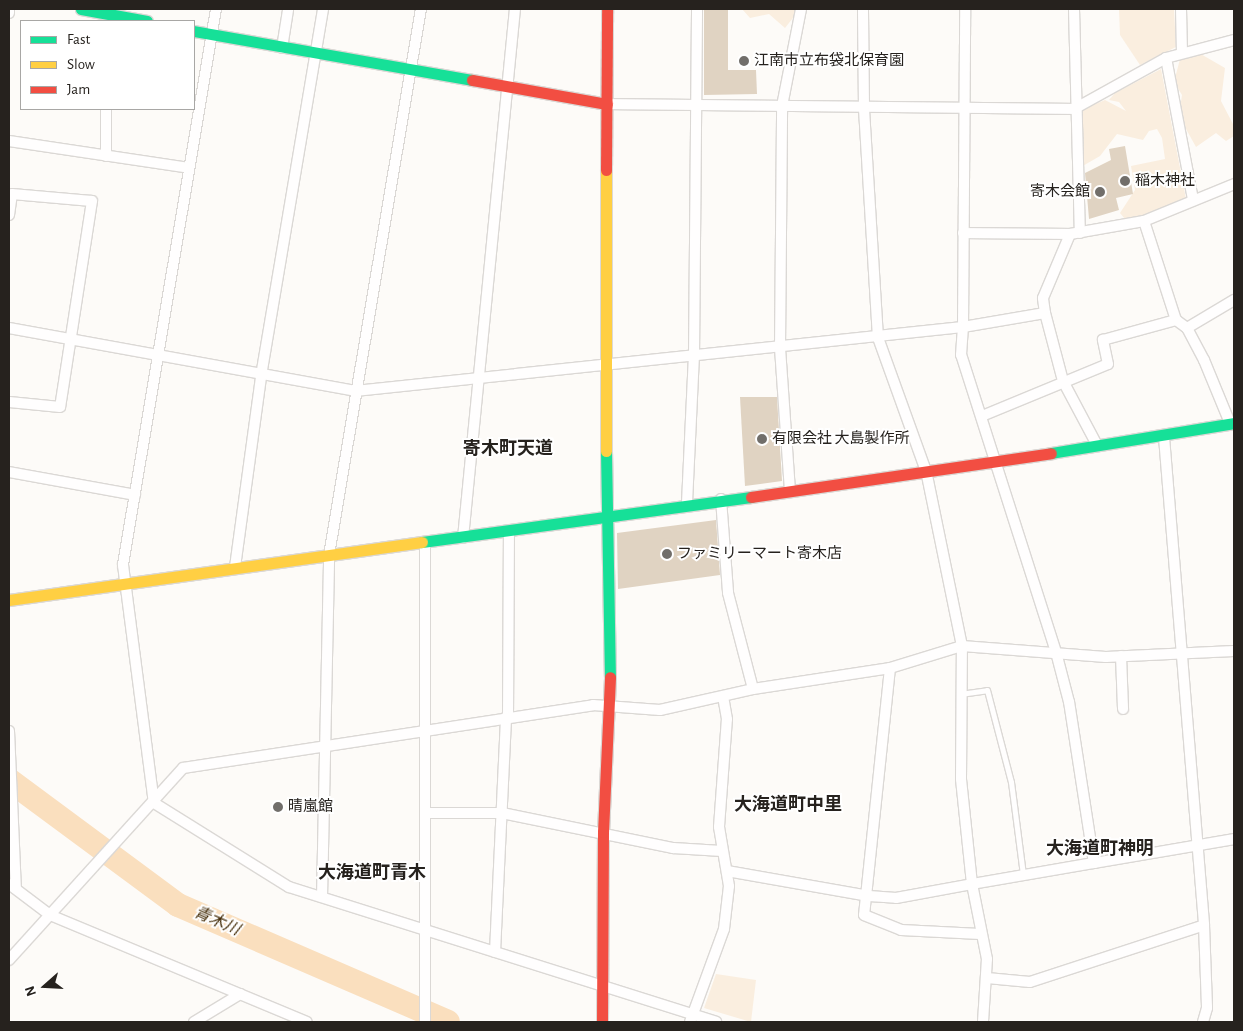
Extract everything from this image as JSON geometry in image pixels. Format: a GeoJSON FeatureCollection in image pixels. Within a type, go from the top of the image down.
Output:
{"type":"FeatureCollection","features":[{"type":"Feature","properties":{"kind":"street"},"geometry":{"type":"LineString","coordinates":[[9,13],[10,9]]}},
{"type":"Feature","properties":{"kind":"street"},"geometry":{"type":"LineString","coordinates":[[81,9],[141,20]]}},
{"type":"Feature","properties":{"kind":"street"},"geometry":{"type":"LineString","coordinates":[[216,9],[210,34],[123,565],[154,802],[288,888],[425,928],[495,952],[603,983],[691,1018],[716,1022]]}},
{"type":"Feature","properties":{"kind":"street"},"geometry":{"type":"LineString","coordinates":[[282,48],[288,9]]}},
{"type":"Feature","properties":{"kind":"street"},"geometry":{"type":"LineString","coordinates":[[235,567],[261,376],[323,9]]}},
{"type":"Feature","properties":{"kind":"street"},"geometry":{"type":"LineString","coordinates":[[322,897],[328,743],[329,555],[421,9]]}},
{"type":"Feature","properties":{"kind":"street"},"geometry":{"type":"LineString","coordinates":[[464,538],[515,9]]}},
{"type":"Feature","properties":{"kind":"street"},"geometry":{"type":"LineString","coordinates":[[602,1022],[603,832],[610,703],[604,365],[607,9]]}},
{"type":"Feature","properties":{"kind":"street"},"geometry":{"type":"LineString","coordinates":[[687,503],[694,357],[697,9]]}},
{"type":"Feature","properties":{"kind":"street"},"geometry":{"type":"LineString","coordinates":[[790,491],[780,348],[782,106],[801,9]]}},
{"type":"Feature","properties":{"kind":"street"},"geometry":{"type":"LineString","coordinates":[[863,9],[864,107],[878,338],[926,471],[962,646],[960,694],[961,779],[972,884],[987,978],[983,1022]]}},
{"type":"Feature","properties":{"kind":"street"},"geometry":{"type":"LineString","coordinates":[[965,9],[963,327],[961,354],[999,462],[1056,652],[1069,702],[1094,864]]}},
{"type":"Feature","properties":{"kind":"street"},"geometry":{"type":"LineString","coordinates":[[1074,9],[1075,234],[1043,298],[1045,313],[1063,381],[1098,446]]}},
{"type":"Feature","properties":{"kind":"street"},"geometry":{"type":"LineString","coordinates":[[1181,9],[1182,52]]}},
{"type":"Feature","properties":{"kind":"street"},"geometry":{"type":"LineString","coordinates":[[195,31],[508,89],[607,104],[965,109],[1074,109],[1166,58],[1182,52],[1234,40]]}},
{"type":"Feature","properties":{"kind":"street"},"geometry":{"type":"LineString","coordinates":[[1166,58],[1193,200]]}},
{"type":"Feature","properties":{"kind":"street"},"geometry":{"type":"LineString","coordinates":[[106,110],[106,156]]}},
{"type":"Feature","properties":{"kind":"street"},"geometry":{"type":"LineString","coordinates":[[9,141],[189,168]]}},
{"type":"Feature","properties":{"kind":"street"},"geometry":{"type":"LineString","coordinates":[[963,233],[1075,234],[1144,221],[1234,184]]}},
{"type":"Feature","properties":{"kind":"street"},"geometry":{"type":"LineString","coordinates":[[9,215],[12,194],[92,201],[69,339],[60,407],[9,402]]}},
{"type":"Feature","properties":{"kind":"street"},"geometry":{"type":"LineString","coordinates":[[9,600],[235,567],[425,544],[607,518],[687,503],[790,491],[999,462],[1164,437],[1232,423],[1187,328],[1176,320],[1144,221]]}},
{"type":"Feature","properties":{"kind":"street"},"geometry":{"type":"LineString","coordinates":[[1187,328],[1234,300]]}},
{"type":"Feature","properties":{"kind":"street"},"geometry":{"type":"LineString","coordinates":[[9,328],[158,354],[261,376],[356,391],[878,338],[963,327],[1045,313]]}},
{"type":"Feature","properties":{"kind":"street"},"geometry":{"type":"LineString","coordinates":[[982,416],[1108,364],[1103,340],[1176,320]]}},
{"type":"Feature","properties":{"kind":"street"},"geometry":{"type":"LineString","coordinates":[[1164,437],[1204,924],[1207,1008],[1203,1022]]}},
{"type":"Feature","properties":{"kind":"street"},"geometry":{"type":"LineString","coordinates":[[9,472],[135,495]]}},
{"type":"Feature","properties":{"kind":"street"},"geometry":{"type":"LineString","coordinates":[[721,500],[728,593],[753,689]]}},
{"type":"Feature","properties":{"kind":"street"},"geometry":{"type":"LineString","coordinates":[[495,952],[507,717],[509,532]]}},
{"type":"Feature","properties":{"kind":"street"},"geometry":{"type":"LineString","coordinates":[[425,544],[426,1022]]}},
{"type":"Feature","properties":{"kind":"street"},"geometry":{"type":"LineString","coordinates":[[9,960],[183,768],[426,728],[610,703],[660,710],[753,689],[890,668],[962,646],[1121,656],[1181,655],[1234,651]]}},
{"type":"Feature","properties":{"kind":"street"},"geometry":{"type":"LineString","coordinates":[[1121,656],[1123,709]]}},
{"type":"Feature","properties":{"kind":"street"},"geometry":{"type":"LineString","coordinates":[[890,668],[870,896],[864,915],[869,920],[901,930],[980,934]]}},
{"type":"Feature","properties":{"kind":"street"},"geometry":{"type":"LineString","coordinates":[[691,1018],[724,929],[727,871],[719,827],[728,719],[724,696]]}},
{"type":"Feature","properties":{"kind":"street"},"geometry":{"type":"LineString","coordinates":[[9,731],[12,886],[50,914],[307,1022]]}},
{"type":"Feature","properties":{"kind":"street"},"geometry":{"type":"LineString","coordinates":[[427,813],[502,813],[603,832],[673,848],[722,851]]}},
{"type":"Feature","properties":{"kind":"street"},"geometry":{"type":"LineString","coordinates":[[727,871],[870,896],[896,898],[1234,839]]}},
{"type":"Feature","properties":{"kind":"street"},"geometry":{"type":"LineString","coordinates":[[987,978],[1030,982],[1204,924]]}},
{"type":"Feature","properties":{"kind":"street"},"geometry":{"type":"LineString","coordinates":[[194,1022],[240,994]]}},
{"type":"Feature","properties":{"kind":"lane"},"geometry":{"type":"LineString","coordinates":[[960,694],[987,690],[1011,782],[1023,875]]}},
{"type":"Feature","properties":{"kind":"shaded area"},"geometry":{"type":"Polygon","coordinates":[[[742,9],[800,9],[785,28],[769,14],[750,18],[742,9]]]}},
{"type":"Feature","properties":{"kind":"shaded area"},"geometry":{"type":"Polygon","coordinates":[[[1119,9],[1174,9],[1176,47],[1140,65],[1120,35],[1119,9]]]}},
{"type":"Feature","properties":{"kind":"shaded area"},"geometry":{"type":"Polygon","coordinates":[[[1199,53],[1225,68],[1221,101],[1234,126],[1234,136],[1226,141],[1216,133],[1196,147],[1186,129],[1177,128],[1182,95],[1174,82],[1180,59],[1199,53]]]}},
{"type":"Feature","properties":{"kind":"shaded area"},"geometry":{"type":"Polygon","coordinates":[[[1161,69],[1186,199],[1140,219],[1125,219],[1120,213],[1135,190],[1131,166],[1165,159],[1162,138],[1157,129],[1149,131],[1143,140],[1117,134],[1100,156],[1081,167],[1076,112],[1105,100],[1126,111],[1119,102],[1109,100],[1115,93],[1161,69]]]}},
{"type":"Feature","properties":{"kind":"shaded area"},"geometry":{"type":"Polygon","coordinates":[[[716,974],[756,980],[751,1022],[704,1008],[716,974]]]}},
{"type":"Feature","properties":{"kind":"building"},"geometry":{"type":"Polygon","coordinates":[[[704,10],[728,10],[728,70],[756,70],[757,94],[704,95],[704,10]]]}},
{"type":"Feature","properties":{"kind":"building"},"geometry":{"type":"Polygon","coordinates":[[[1125,146],[1133,194],[1116,198],[1119,210],[1089,219],[1085,173],[1111,160],[1109,149],[1125,146]]]}},
{"type":"Feature","properties":{"kind":"building","name":"有限会社 大島製作所"},"geometry":{"type":"Polygon","coordinates":[[[740,397],[777,397],[782,481],[745,486],[740,397]]]}},
{"type":"Feature","properties":{"kind":"building","name":"ファミリーマート寄木店"},"geometry":{"type":"Polygon","coordinates":[[[716,520],[720,575],[618,589],[617,533],[716,520]]]}},
{"type":"Feature","properties":{"kind":"waterway","name":"青木川"},"geometry":{"type":"LineString","coordinates":[[9,780],[178,905],[448,1022]]}},
{"type":"Feature","properties":{"kind":"traffic: fast"},"geometry":{"type":"LineString","coordinates":[[81,9],[142,20]]}},
{"type":"Feature","properties":{"kind":"traffic: fast"},"geometry":{"type":"LineString","coordinates":[[195,31],[472,80]]}},
{"type":"Feature","properties":{"kind":"traffic: fast"},"geometry":{"type":"LineString","coordinates":[[1051,453],[1234,423]]}},
{"type":"Feature","properties":{"kind":"traffic: fast"},"geometry":{"type":"LineString","coordinates":[[606,451],[610,677]]}},
{"type":"Feature","properties":{"kind":"traffic: fast"},"geometry":{"type":"LineString","coordinates":[[422,542],[751,497]]}},
{"type":"Feature","properties":{"kind":"traffic: slow"},"geometry":{"type":"LineString","coordinates":[[606,170],[606,451]]}},
{"type":"Feature","properties":{"kind":"traffic: slow"},"geometry":{"type":"LineString","coordinates":[[9,600],[422,542]]}},
{"type":"Feature","properties":{"kind":"traffic: jam"},"geometry":{"type":"LineString","coordinates":[[606,170],[607,9]]}},
{"type":"Feature","properties":{"kind":"traffic: jam"},"geometry":{"type":"LineString","coordinates":[[472,80],[607,104]]}},
{"type":"Feature","properties":{"kind":"traffic: jam"},"geometry":{"type":"LineString","coordinates":[[751,497],[1051,453]]}},
{"type":"Feature","properties":{"kind":"traffic: jam"},"geometry":{"type":"LineString","coordinates":[[602,1022],[603,832],[610,677]]}},
{"type":"Feature","properties":{"kind":"place","name":"江南市立布袋北保育園"},"geometry":{"type":"Point","coordinates":[744,61]}},
{"type":"Feature","properties":{"kind":"place","name":"稲木神社"},"geometry":{"type":"Point","coordinates":[1125,181]}},
{"type":"Feature","properties":{"kind":"place","name":"寄木会館"},"geometry":{"type":"Point","coordinates":[1100,192]}},
{"type":"Feature","properties":{"kind":"place","name":"有限会社 大島製作所"},"geometry":{"type":"Point","coordinates":[762,439]}},
{"type":"Feature","properties":{"kind":"place","name":"ファミリーマート寄木店"},"geometry":{"type":"Point","coordinates":[667,554]}},
{"type":"Feature","properties":{"kind":"place","name":"晴嵐館"},"geometry":{"type":"Point","coordinates":[278,807]}},
{"type":"Feature","properties":{"kind":"district","name":"寄木町天道"},"geometry":{"type":"Point","coordinates":[508,449]}},
{"type":"Feature","properties":{"kind":"district","name":"大海道町中里"},"geometry":{"type":"Point","coordinates":[788,805]}},
{"type":"Feature","properties":{"kind":"district","name":"大海道町神明"},"geometry":{"type":"Point","coordinates":[1100,849]}},
{"type":"Feature","properties":{"kind":"district","name":"大海道町青木"},"geometry":{"type":"Point","coordinates":[372,873]}}]}
